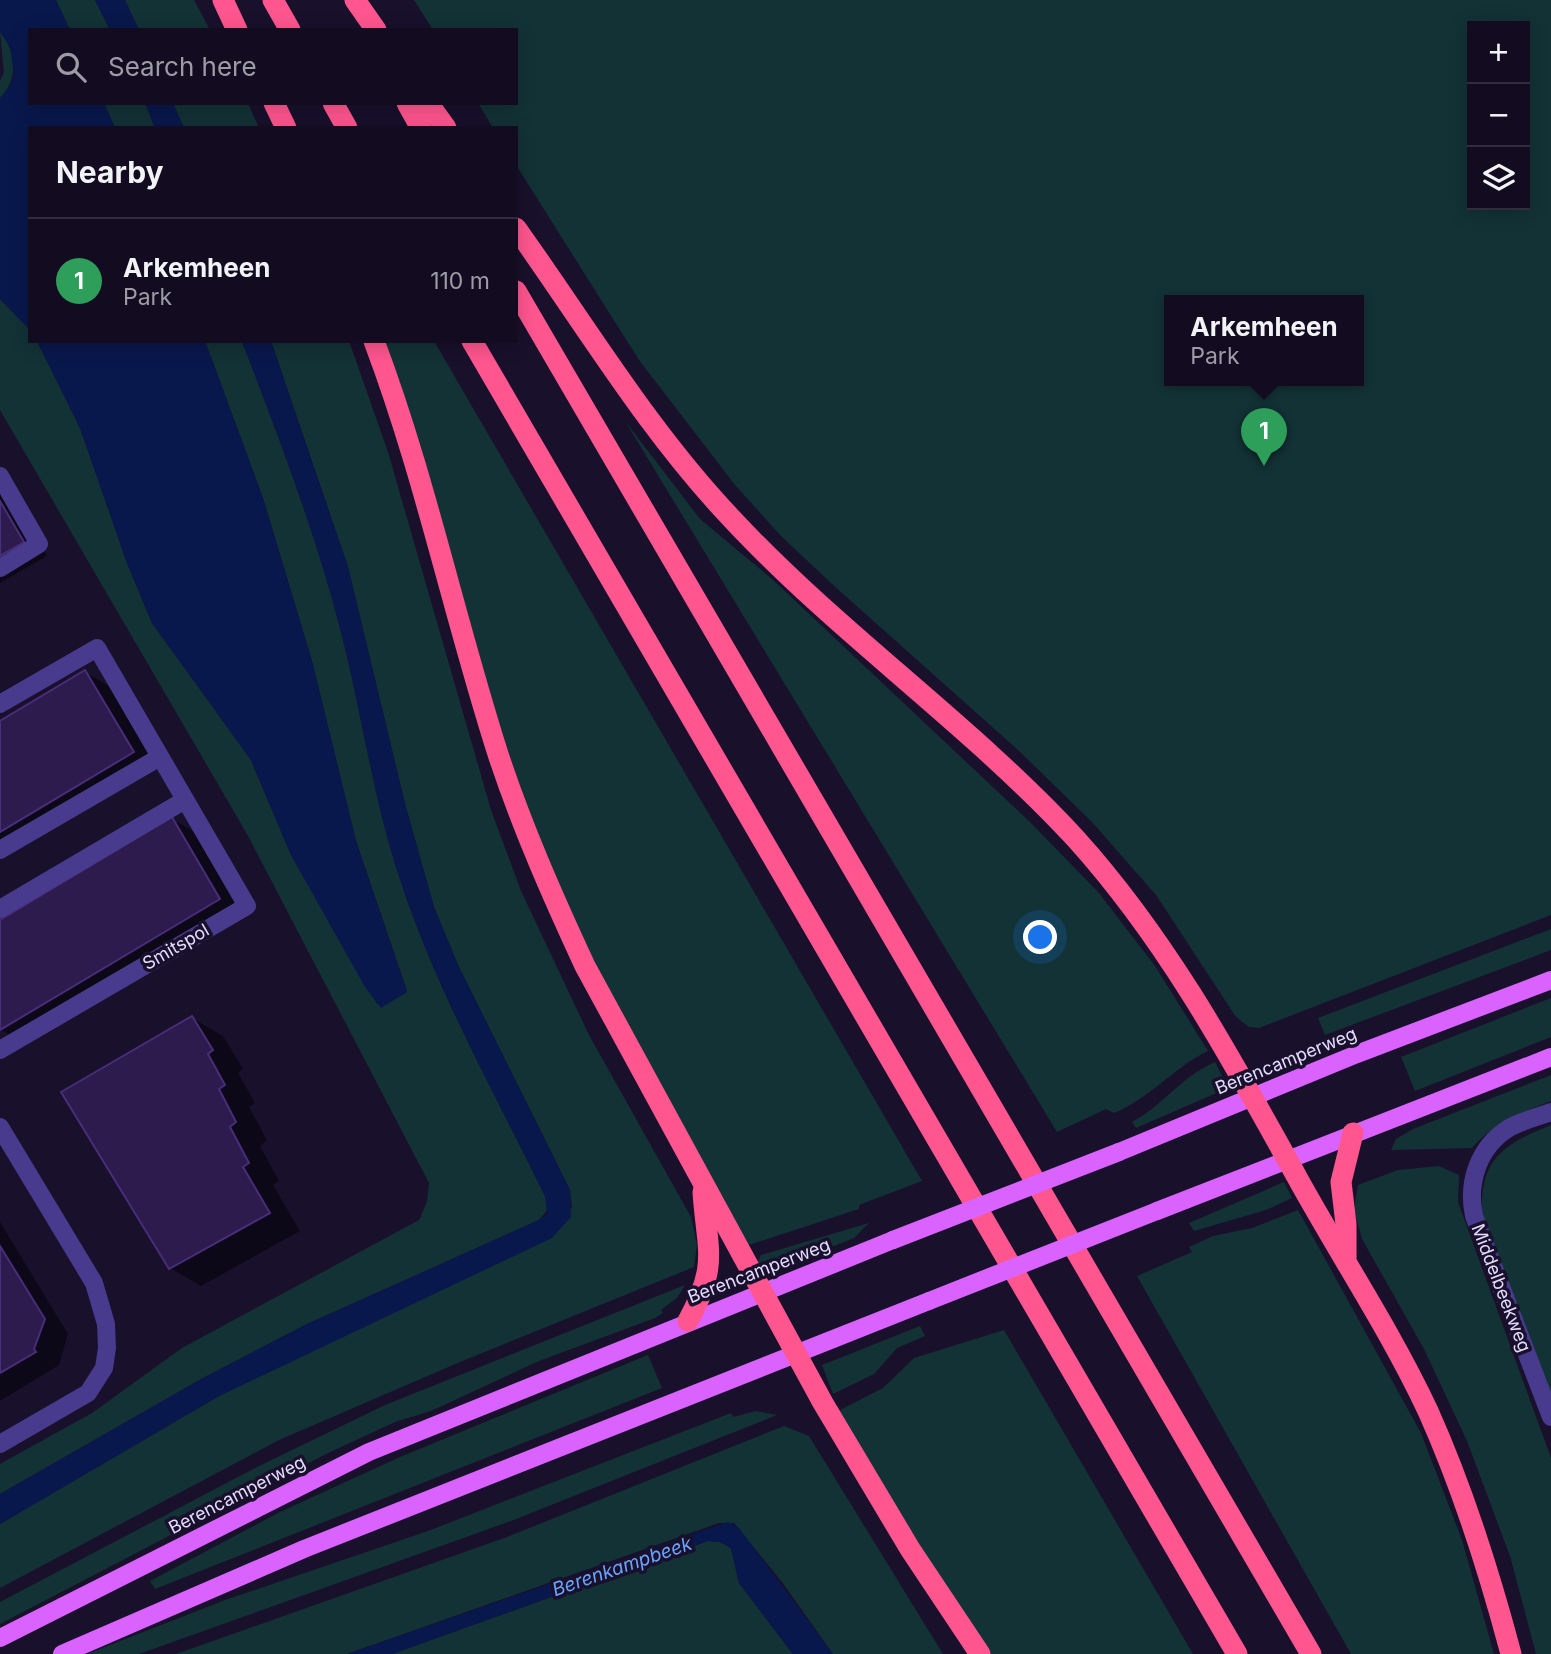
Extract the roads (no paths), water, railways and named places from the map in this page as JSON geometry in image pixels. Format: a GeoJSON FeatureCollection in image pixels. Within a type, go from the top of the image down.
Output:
{"type":"FeatureCollection","features":[{"type":"Feature","properties":{"kind":"highway"},"geometry":{"type":"LineString","coordinates":[[223,0],[236,28]]}},
{"type":"Feature","properties":{"kind":"highway"},"geometry":{"type":"LineString","coordinates":[[273,0],[289,28]]}},
{"type":"Feature","properties":{"kind":"highway"},"geometry":{"type":"LineString","coordinates":[[347,0],[363,28]]}},
{"type":"Feature","properties":{"kind":"highway"},"geometry":{"type":"LineString","coordinates":[[355,0],[375,28]]}},
{"type":"Feature","properties":{"kind":"highway"},"geometry":{"type":"LineString","coordinates":[[275,105],[285,126]]}},
{"type":"Feature","properties":{"kind":"highway"},"geometry":{"type":"LineString","coordinates":[[334,105],[346,126]]}},
{"type":"Feature","properties":{"kind":"highway"},"geometry":{"type":"LineString","coordinates":[[408,105],[420,126]]}},
{"type":"Feature","properties":{"kind":"highway"},"geometry":{"type":"LineString","coordinates":[[429,105],[445,126]]}},
{"type":"Feature","properties":{"kind":"highway"},"geometry":{"type":"LineString","coordinates":[[518,231],[644,411],[730,517],[819,606],[1027,791],[1074,838],[1128,901],[1212,1023],[1407,1370],[1450,1462],[1472,1518],[1511,1654]]}},
{"type":"Feature","properties":{"kind":"highway"},"geometry":{"type":"LineString","coordinates":[[518,294],[1311,1654]]}},
{"type":"Feature","properties":{"kind":"highway"},"geometry":{"type":"LineString","coordinates":[[375,343],[425,495],[512,794],[584,966],[797,1355],[910,1549],[980,1654]]}},
{"type":"Feature","properties":{"kind":"highway"},"geometry":{"type":"LineString","coordinates":[[473,343],[1237,1654]]}},
{"type":"Feature","properties":{"kind":"highway"},"geometry":{"type":"LineString","coordinates":[[1346,1258],[1346,1224],[1341,1182],[1353,1133]]}},
{"type":"Feature","properties":{"kind":"highway"},"geometry":{"type":"LineString","coordinates":[[688,1321],[699,1301],[711,1257],[702,1184]]}},
{"type":"Feature","properties":{"kind":"main road","name":"Berencamperweg"},"geometry":{"type":"LineString","coordinates":[[0,1638],[369,1452],[762,1291],[1551,980]]}},
{"type":"Feature","properties":{"kind":"main road"},"geometry":{"type":"LineString","coordinates":[[62,1654],[304,1549],[1551,1057]]}},
{"type":"Feature","properties":{"kind":"street"},"geometry":{"type":"LineString","coordinates":[[0,476],[40,544],[0,568]]}},
{"type":"Feature","properties":{"kind":"street","name":"Smitspol"},"geometry":{"type":"LineString","coordinates":[[0,704],[97,648],[247,906],[0,1051]]}},
{"type":"Feature","properties":{"kind":"street"},"geometry":{"type":"LineString","coordinates":[[0,850],[160,757]]}},
{"type":"Feature","properties":{"kind":"street"},"geometry":{"type":"LineString","coordinates":[[0,909],[185,800]]}},
{"type":"Feature","properties":{"kind":"street","name":"Middelbeekweg"},"geometry":{"type":"LineString","coordinates":[[1551,1112],[1509,1129],[1484,1151],[1472,1182],[1470,1199],[1474,1216],[1551,1417]]}},
{"type":"Feature","properties":{"kind":"street"},"geometry":{"type":"LineString","coordinates":[[0,1127],[94,1283],[106,1324],[107,1348],[104,1368],[88,1393],[0,1444]]}},
{"type":"Feature","properties":{"kind":"water"},"geometry":{"type":"Polygon","coordinates":[[[0,0],[56,0],[69,28],[28,28],[28,105],[105,105],[114,126],[28,126],[28,328],[0,299],[0,98],[10,86],[14,75],[10,46],[0,32],[0,0]]]}},
{"type":"Feature","properties":{"kind":"water"},"geometry":{"type":"Polygon","coordinates":[[[95,0],[125,0],[138,28],[109,28],[95,0]]]}},
{"type":"Feature","properties":{"kind":"water"},"geometry":{"type":"Polygon","coordinates":[[[146,105],[174,105],[183,126],[154,126],[146,105]]]}},
{"type":"Feature","properties":{"kind":"water"},"geometry":{"type":"Polygon","coordinates":[[[38,343],[206,343],[263,498],[312,661],[356,841],[407,992],[381,1008],[365,987],[291,855],[251,760],[152,623],[127,563],[80,428],[38,343]]]}},
{"type":"Feature","properties":{"kind":"water"},"geometry":{"type":"Polygon","coordinates":[[[243,343],[272,343],[348,567],[405,804],[434,907],[458,965],[570,1190],[571,1217],[552,1238],[219,1396],[0,1524],[0,1494],[203,1378],[305,1325],[539,1220],[547,1214],[545,1196],[448,1000],[414,920],[382,818],[331,595],[296,485],[243,343]]]}},
{"type":"Feature","properties":{"kind":"water","name":"Berenkampbeek"},"geometry":{"type":"Polygon","coordinates":[[[728,1522],[739,1528],[833,1654],[793,1654],[739,1583],[731,1548],[720,1542],[708,1541],[392,1654],[347,1654],[728,1522]]]}},
{"type":"Feature","properties":{"kind":"place","name":"Arkemheen"},"geometry":{"type":"Point","coordinates":[1264,466]}}]}
